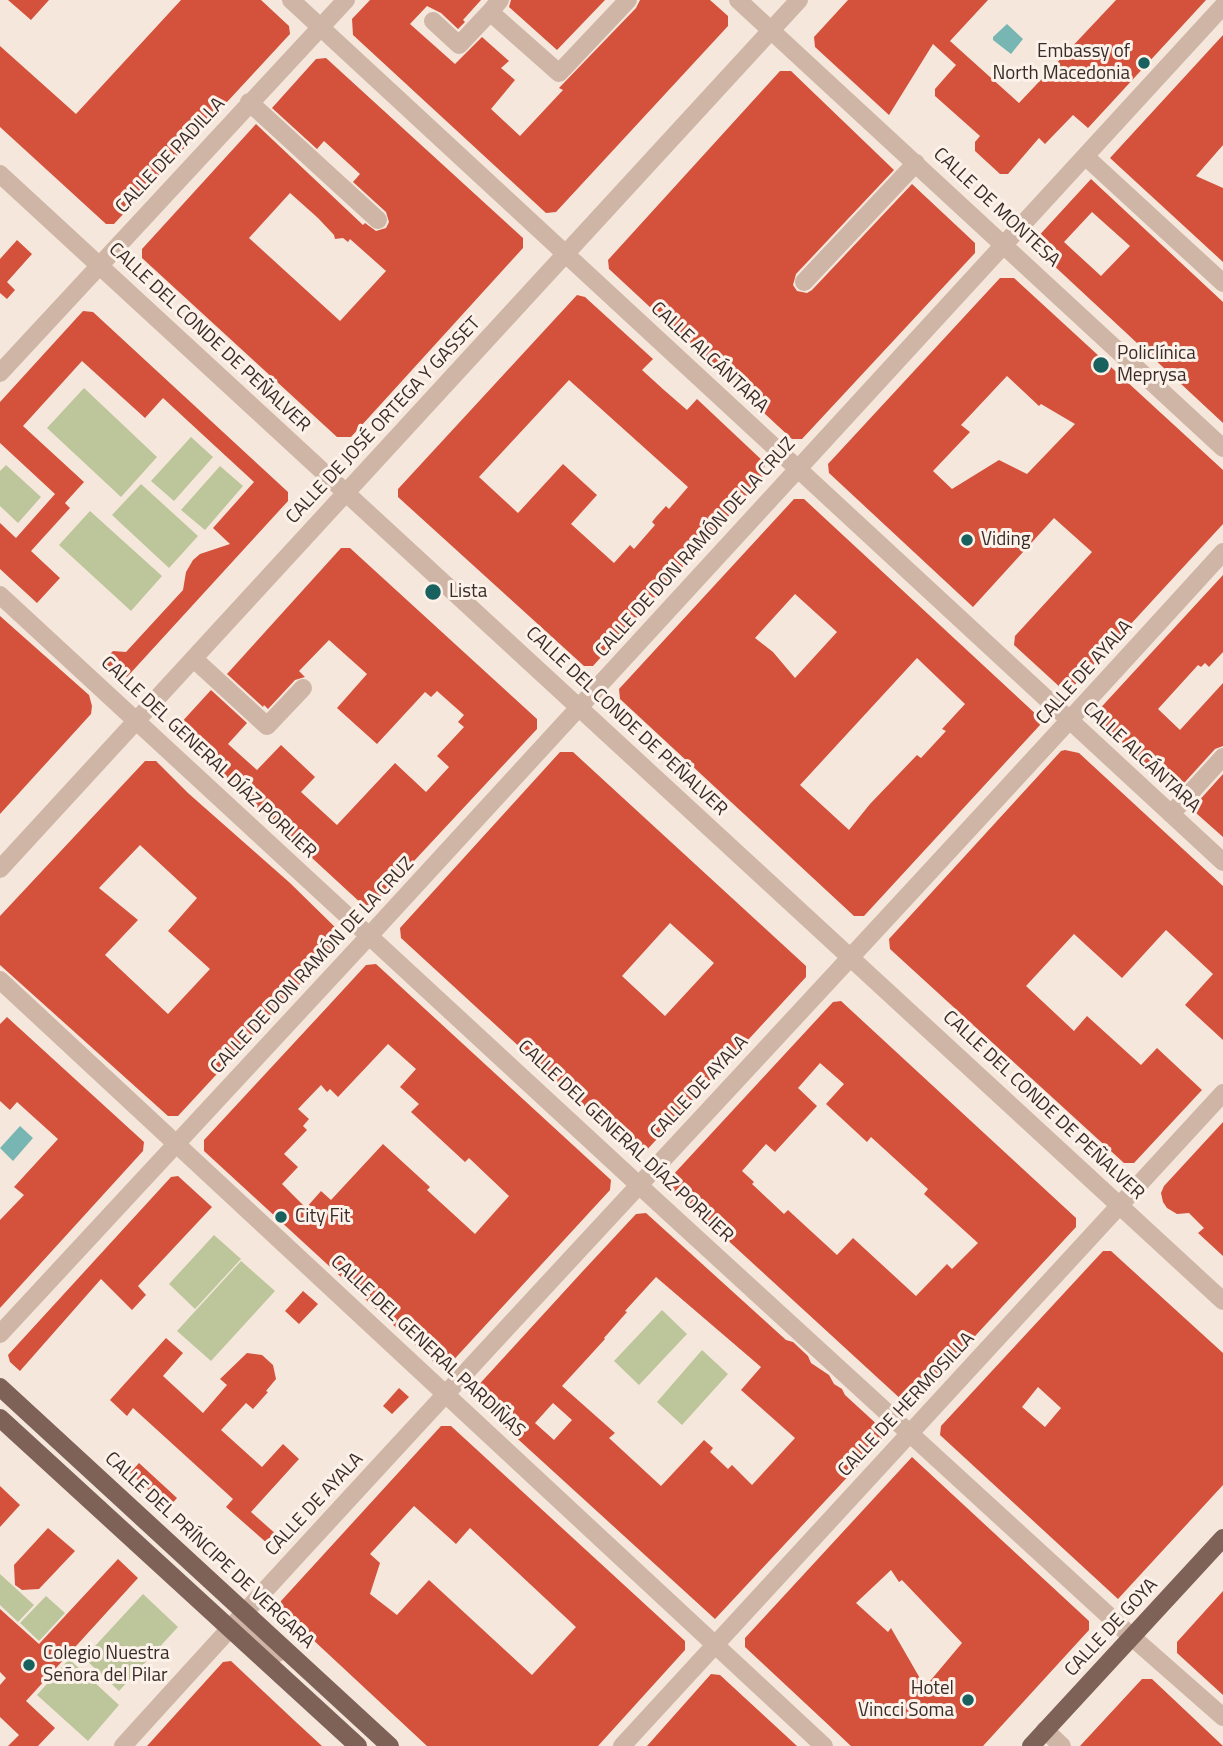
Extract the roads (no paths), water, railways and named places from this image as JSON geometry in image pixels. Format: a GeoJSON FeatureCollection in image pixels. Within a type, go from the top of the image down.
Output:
{"type":"FeatureCollection","features":[{"type":"Feature","properties":{"kind":"main road","name":"CALLE DEL PRÍNCIPE DE VERGARA"},"geometry":{"type":"LineString","coordinates":[[0,1387],[390,1746]]}},
{"type":"Feature","properties":{"kind":"main road"},"geometry":{"type":"LineString","coordinates":[[0,1418],[358,1746]]}},
{"type":"Feature","properties":{"kind":"main road","name":"CALLE DE GOYA"},"geometry":{"type":"LineString","coordinates":[[1031,1746],[1223,1538]]}},
{"type":"Feature","properties":{"kind":"street","name":"CALLE ALCÁNTARA"},"geometry":{"type":"LineString","coordinates":[[291,0],[1223,862]]}},
{"type":"Feature","properties":{"kind":"street","name":"CALLE DE PADILLA"},"geometry":{"type":"LineString","coordinates":[[0,373],[346,0]]}},
{"type":"Feature","properties":{"kind":"street"},"geometry":{"type":"LineString","coordinates":[[433,21],[459,45],[495,6],[559,73],[628,0]]}},
{"type":"Feature","properties":{"kind":"street","name":"CALLE DE MONTESA"},"geometry":{"type":"LineString","coordinates":[[738,0],[1223,448]]}},
{"type":"Feature","properties":{"kind":"street","name":"CALLE DE JOSÉ ORTEGA Y GASSET"},"geometry":{"type":"LineString","coordinates":[[0,869],[799,0]]}},
{"type":"Feature","properties":{"kind":"street","name":"CALLE DE DON RAMÓN DE LA CRUZ"},"geometry":{"type":"LineString","coordinates":[[0,1334],[1223,6]]}},
{"type":"Feature","properties":{"kind":"street"},"geometry":{"type":"LineString","coordinates":[[249,102],[378,220]]}},
{"type":"Feature","properties":{"kind":"street"},"geometry":{"type":"LineString","coordinates":[[1086,157],[1223,283]]}},
{"type":"Feature","properties":{"kind":"street"},"geometry":{"type":"LineString","coordinates":[[804,282],[916,163]]}},
{"type":"Feature","properties":{"kind":"street","name":"CALLE DEL CONDE DE PEÑALVER"},"geometry":{"type":"LineString","coordinates":[[0,174],[1223,1301]]}},
{"type":"Feature","properties":{"kind":"street","name":"CALLE DE AYALA"},"geometry":{"type":"LineString","coordinates":[[123,1746],[1223,552]]}},
{"type":"Feature","properties":{"kind":"street","name":"CALLE DEL GENERAL DÍAZ PORLIER"},"geometry":{"type":"LineString","coordinates":[[0,595],[1132,1637],[1223,1717]]}},
{"type":"Feature","properties":{"kind":"street"},"geometry":{"type":"LineString","coordinates":[[194,659],[267,726],[303,688]]}},
{"type":"Feature","properties":{"kind":"street"},"geometry":{"type":"LineString","coordinates":[[1171,814],[1223,757]]}},
{"type":"Feature","properties":{"kind":"street","name":"CALLE DEL GENERAL PARDIÑAS"},"geometry":{"type":"LineString","coordinates":[[0,980],[824,1746]]}},
{"type":"Feature","properties":{"kind":"street","name":"CALLE DE HERMOSILLA"},"geometry":{"type":"LineString","coordinates":[[622,1746],[1223,1093]]}},
{"type":"Feature","properties":{"kind":"street"},"geometry":{"type":"LineString","coordinates":[[229,1628],[264,1640],[315,1686],[334,1695]]}},
{"type":"Feature","properties":{"kind":"street"},"geometry":{"type":"LineString","coordinates":[[1045,1730],[1062,1746]]}},
{"type":"Feature","properties":{"kind":"water"},"geometry":{"type":"Polygon","coordinates":[[[1007,24],[1023,39],[1011,54],[993,40],[1007,24]]]}},
{"type":"Feature","properties":{"kind":"water"},"geometry":{"type":"Polygon","coordinates":[[[20,1126],[33,1138],[13,1161],[0,1148],[20,1126]]]}},
{"type":"Feature","properties":{"kind":"place","name":"Embassy of North Macedonia"},"geometry":{"type":"Point","coordinates":[1144,63]}},
{"type":"Feature","properties":{"kind":"place","name":"Policlínica Meprysa"},"geometry":{"type":"Point","coordinates":[1101,365]}},
{"type":"Feature","properties":{"kind":"place","name":"Viding"},"geometry":{"type":"Point","coordinates":[967,540]}},
{"type":"Feature","properties":{"kind":"place","name":"Lista"},"geometry":{"type":"Point","coordinates":[433,592]}},
{"type":"Feature","properties":{"kind":"place","name":"City Fit"},"geometry":{"type":"Point","coordinates":[281,1217]}},
{"type":"Feature","properties":{"kind":"place","name":"Colegio Nuestra Señora del Pilar"},"geometry":{"type":"Point","coordinates":[29,1665]}},
{"type":"Feature","properties":{"kind":"place","name":"Hotel Vincci Soma"},"geometry":{"type":"Point","coordinates":[968,1700]}}]}
